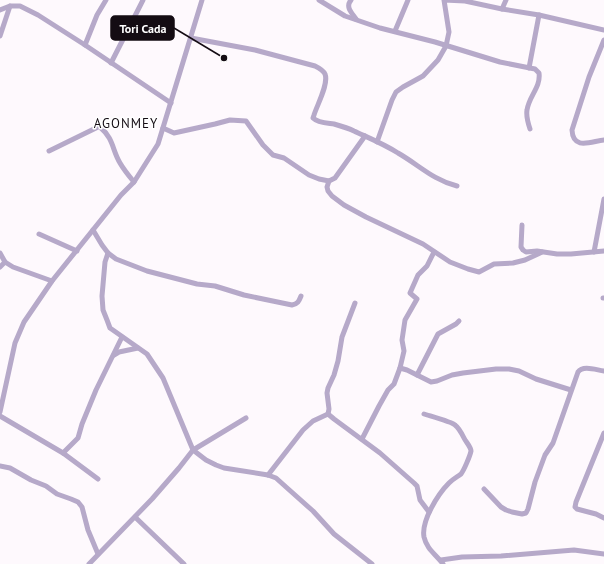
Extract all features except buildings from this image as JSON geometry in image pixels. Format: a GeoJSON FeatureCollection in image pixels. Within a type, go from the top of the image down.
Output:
{"type":"FeatureCollection","features":[{"type":"Feature","properties":{"kind":"street"},"geometry":{"type":"LineString","coordinates":[[85,45],[97,15],[106,0]]}},
{"type":"Feature","properties":{"kind":"street"},"geometry":{"type":"LineString","coordinates":[[111,63],[143,0]]}},
{"type":"Feature","properties":{"kind":"street"},"geometry":{"type":"LineString","coordinates":[[0,412],[15,343],[24,322],[52,281],[121,195],[134,182],[158,144],[202,0]]}},
{"type":"Feature","properties":{"kind":"street"},"geometry":{"type":"LineString","coordinates":[[320,0],[345,16],[356,20],[500,62],[535,69],[539,72],[540,78],[526,111],[530,129]]}},
{"type":"Feature","properties":{"kind":"street"},"geometry":{"type":"LineString","coordinates":[[351,0],[348,7],[356,20]]}},
{"type":"Feature","properties":{"kind":"street"},"geometry":{"type":"LineString","coordinates":[[395,31],[408,0]]}},
{"type":"Feature","properties":{"kind":"street"},"geometry":{"type":"LineString","coordinates":[[378,142],[396,92],[423,76],[438,60],[446,46],[449,32],[443,0],[465,1],[539,15],[604,30]]}},
{"type":"Feature","properties":{"kind":"street"},"geometry":{"type":"LineString","coordinates":[[502,9],[506,0]]}},
{"type":"Feature","properties":{"kind":"street"},"geometry":{"type":"LineString","coordinates":[[0,10],[21,3],[171,103]]}},
{"type":"Feature","properties":{"kind":"street"},"geometry":{"type":"LineString","coordinates":[[0,36],[10,6]]}},
{"type":"Feature","properties":{"kind":"street"},"geometry":{"type":"LineString","coordinates":[[529,68],[539,15]]}},
{"type":"Feature","properties":{"kind":"street"},"geometry":{"type":"LineString","coordinates":[[191,38],[255,50],[322,69],[326,75],[326,84],[313,118],[316,121],[335,125],[365,136],[398,152],[438,180],[446,184],[457,186]]}},
{"type":"Feature","properties":{"kind":"street"},"geometry":{"type":"LineString","coordinates":[[604,40],[589,77],[572,130],[574,140],[580,143],[585,144],[604,140]]}},
{"type":"Feature","properties":{"kind":"street"},"geometry":{"type":"LineString","coordinates":[[163,128],[174,133],[230,120],[246,121],[263,145],[273,155],[284,158],[309,175],[328,181],[334,178],[365,136]]}},
{"type":"Feature","properties":{"kind":"street"},"geometry":{"type":"LineString","coordinates":[[49,151],[100,127],[111,140],[120,164],[134,182]]}},
{"type":"Feature","properties":{"kind":"street"},"geometry":{"type":"LineString","coordinates":[[328,181],[328,191],[344,205],[423,244],[456,265],[479,272],[494,264],[513,263],[542,252]]}},
{"type":"Feature","properties":{"kind":"street"},"geometry":{"type":"LineString","coordinates":[[594,252],[604,199]]}},
{"type":"Feature","properties":{"kind":"street"},"geometry":{"type":"LineString","coordinates":[[522,225],[521,247],[522,250],[526,252],[571,254],[604,251]]}},
{"type":"Feature","properties":{"kind":"street"},"geometry":{"type":"LineString","coordinates":[[94,230],[108,253],[116,259],[147,271],[197,284],[215,286],[292,305],[296,304],[301,296]]}},
{"type":"Feature","properties":{"kind":"street"},"geometry":{"type":"LineString","coordinates":[[39,234],[77,250]]}},
{"type":"Feature","properties":{"kind":"street"},"geometry":{"type":"LineString","coordinates":[[362,440],[388,390],[394,384],[404,351],[402,340],[405,320],[417,299],[410,293],[418,275],[427,266],[434,252]]}},
{"type":"Feature","properties":{"kind":"street"},"geometry":{"type":"LineString","coordinates":[[0,253],[5,262],[21,270],[52,281]]}},
{"type":"Feature","properties":{"kind":"street"},"geometry":{"type":"LineString","coordinates":[[108,253],[105,262],[102,310],[110,328],[147,354],[163,378],[193,450],[206,460],[224,468],[268,475],[276,478],[313,511],[334,534],[372,564]]}},
{"type":"Feature","properties":{"kind":"street"},"geometry":{"type":"LineString","coordinates":[[0,267],[5,262]]}},
{"type":"Feature","properties":{"kind":"street"},"geometry":{"type":"LineString","coordinates":[[328,414],[328,388],[338,361],[342,337],[355,303]]}},
{"type":"Feature","properties":{"kind":"street"},"geometry":{"type":"LineString","coordinates":[[417,375],[438,334],[459,321]]}},
{"type":"Feature","properties":{"kind":"street"},"geometry":{"type":"LineString","coordinates":[[63,453],[78,438],[96,390],[122,337]]}},
{"type":"Feature","properties":{"kind":"street"},"geometry":{"type":"LineString","coordinates":[[113,356],[120,352],[138,348]]}},
{"type":"Feature","properties":{"kind":"street"},"geometry":{"type":"LineString","coordinates":[[400,368],[431,382],[437,382],[452,375],[463,373],[509,369],[571,390]]}},
{"type":"Feature","properties":{"kind":"street"},"geometry":{"type":"LineString","coordinates":[[484,489],[506,510],[522,514],[526,513],[535,482],[545,455],[553,443],[578,372],[580,369],[584,368],[604,371]]}},
{"type":"Feature","properties":{"kind":"street"},"geometry":{"type":"LineString","coordinates":[[328,414],[390,461],[414,483],[417,486],[420,500],[429,512]]}},
{"type":"Feature","properties":{"kind":"street"},"geometry":{"type":"LineString","coordinates":[[268,475],[304,430],[313,421],[328,414]]}},
{"type":"Feature","properties":{"kind":"street"},"geometry":{"type":"LineString","coordinates":[[424,414],[455,424],[471,452],[462,473],[448,484],[439,495],[429,512],[424,530],[426,543],[442,562],[462,557],[501,556],[574,550],[604,554]]}},
{"type":"Feature","properties":{"kind":"street"},"geometry":{"type":"LineString","coordinates":[[0,416],[63,453],[98,479]]}},
{"type":"Feature","properties":{"kind":"street"},"geometry":{"type":"LineString","coordinates":[[89,564],[152,499],[193,450],[246,418]]}},
{"type":"Feature","properties":{"kind":"street"},"geometry":{"type":"LineString","coordinates":[[604,433],[575,507],[604,518]]}},
{"type":"Feature","properties":{"kind":"street"},"geometry":{"type":"LineString","coordinates":[[0,466],[10,468],[46,486],[57,494],[78,502],[82,507],[88,530],[98,554]]}},
{"type":"Feature","properties":{"kind":"street"},"geometry":{"type":"LineString","coordinates":[[135,517],[184,564]]}},
{"type":"Feature","properties":{"kind":"place","name":"Tori Cada"},"geometry":{"type":"Point","coordinates":[224,58]}},
{"type":"Feature","properties":{"kind":"district","name":"AGONMEY"},"geometry":{"type":"Point","coordinates":[126,123]}}]}
